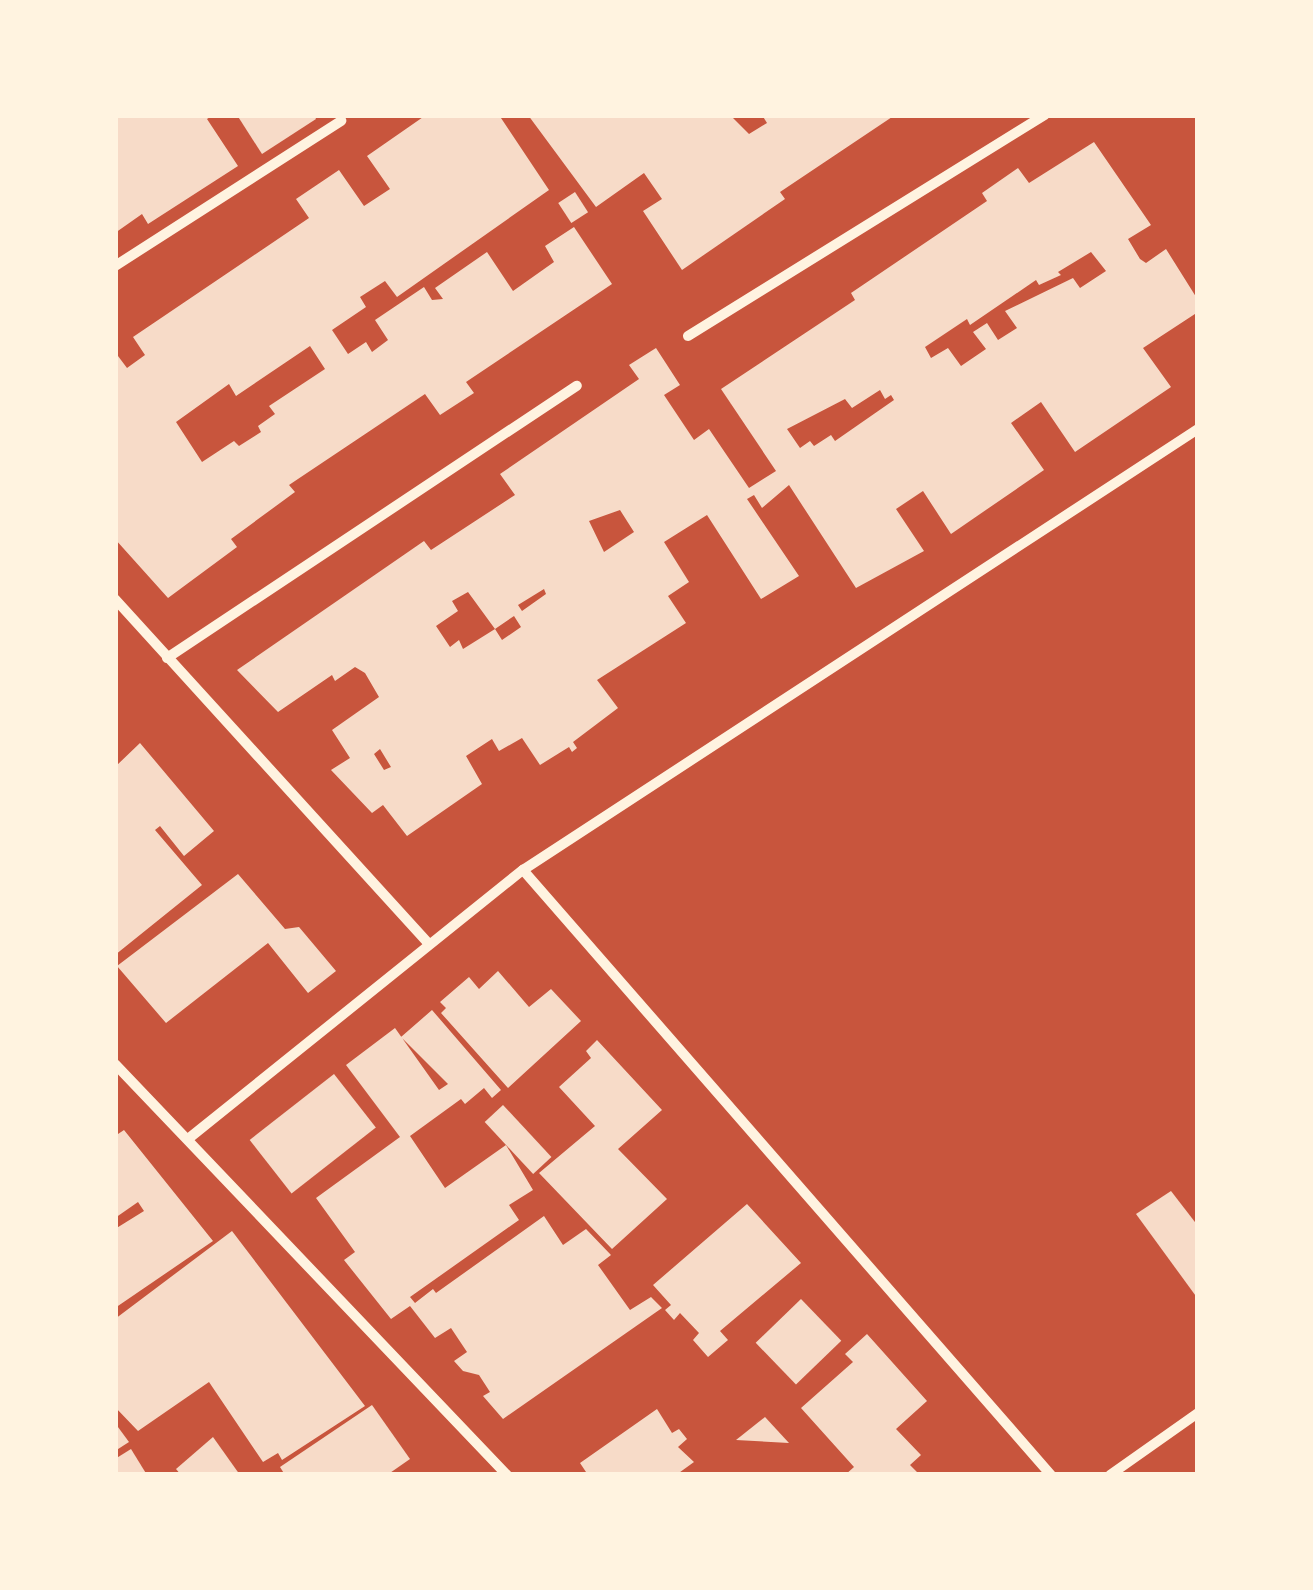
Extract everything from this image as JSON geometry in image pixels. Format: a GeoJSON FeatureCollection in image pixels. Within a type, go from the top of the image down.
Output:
{"type":"FeatureCollection","features":[{"type":"Feature","properties":{"kind":"street"},"geometry":{"type":"LineString","coordinates":[[688,336],[1044,115]]}},
{"type":"Feature","properties":{"kind":"street"},"geometry":{"type":"LineString","coordinates":[[115,266],[341,121]]}},
{"type":"Feature","properties":{"kind":"street"},"geometry":{"type":"LineString","coordinates":[[167,658],[577,386]]}},
{"type":"Feature","properties":{"kind":"street"},"geometry":{"type":"LineString","coordinates":[[188,1139],[522,870],[1198,429]]}},
{"type":"Feature","properties":{"kind":"street"},"geometry":{"type":"LineString","coordinates":[[115,599],[428,943]]}},
{"type":"Feature","properties":{"kind":"street"},"geometry":{"type":"LineString","coordinates":[[522,870],[1051,1475]]}},
{"type":"Feature","properties":{"kind":"street"},"geometry":{"type":"LineString","coordinates":[[115,1064],[507,1475]]}},
{"type":"Feature","properties":{"kind":"street"},"geometry":{"type":"LineString","coordinates":[[1110,1475],[1198,1412]]}},
{"type":"Feature","properties":{"kind":"building"},"geometry":{"type":"Polygon","coordinates":[[[123,115],[213,115],[207,119],[238,166],[148,224],[142,214],[115,233],[115,120],[123,115]]]}},
{"type":"Feature","properties":{"kind":"building"},"geometry":{"type":"Polygon","coordinates":[[[237,115],[314,115],[316,119],[262,154],[237,115]]]}},
{"type":"Feature","properties":{"kind":"building"},"geometry":{"type":"Polygon","coordinates":[[[426,115],[499,115],[549,190],[397,297],[385,281],[360,297],[366,307],[332,330],[348,354],[366,342],[372,352],[388,340],[375,320],[424,287],[432,300],[443,299],[435,288],[487,252],[513,291],[554,262],[545,246],[574,227],[612,284],[466,382],[474,393],[440,415],[425,394],[289,485],[295,492],[231,539],[237,547],[168,598],[115,539],[115,352],[127,368],[145,355],[133,337],[309,218],[296,199],[339,170],[364,206],[390,189],[367,156],[426,115]],[[310,346],[236,396],[229,384],[176,422],[202,462],[234,441],[239,446],[261,432],[258,426],[275,414],[269,406],[325,369],[310,346]]]}},
{"type":"Feature","properties":{"kind":"building"},"geometry":{"type":"Polygon","coordinates":[[[528,115],[730,115],[749,134],[767,123],[762,115],[895,115],[780,192],[785,199],[682,270],[643,211],[662,199],[644,173],[596,207],[528,115]]]}},
{"type":"Feature","properties":{"kind":"building"},"geometry":{"type":"Polygon","coordinates":[[[1094,142],[1151,225],[1128,239],[1140,259],[1146,263],[1166,249],[1198,300],[1198,312],[1143,348],[1171,387],[1075,452],[1041,402],[1011,423],[1044,470],[951,534],[923,491],[896,509],[924,551],[856,588],[789,485],[762,508],[754,495],[747,499],[799,576],[761,599],[707,515],[664,542],[689,582],[668,596],[686,623],[597,680],[618,708],[573,742],[577,748],[572,752],[569,747],[540,765],[522,738],[499,751],[492,739],[466,756],[482,784],[407,836],[383,805],[372,813],[331,770],[350,758],[332,730],[379,697],[365,673],[355,667],[335,681],[332,675],[278,712],[237,670],[424,541],[431,550],[515,495],[500,474],[639,379],[629,365],[656,348],[680,385],[664,395],[694,440],[709,429],[749,488],[776,471],[721,389],[855,300],[851,293],[987,201],[982,193],[1018,168],[1029,183],[1094,142]],[[1091,252],[1058,272],[1061,275],[1039,285],[1036,280],[970,325],[967,319],[925,347],[931,358],[948,348],[961,366],[986,349],[973,332],[987,323],[998,340],[1017,328],[1005,311],[1073,278],[1080,288],[1106,271],[1091,252]],[[880,390],[852,408],[845,399],[787,429],[800,448],[810,441],[814,446],[831,435],[835,441],[894,400],[891,395],[885,399],[880,390]],[[620,510],[589,521],[604,552],[634,532],[620,510]],[[544,589],[518,605],[522,611],[546,594],[544,589]],[[468,592],[452,601],[458,611],[436,626],[450,647],[459,640],[463,649],[495,629],[468,592]],[[514,616],[495,629],[502,640],[521,627],[514,616]],[[380,749],[374,754],[384,770],[391,767],[380,749]]]}},
{"type":"Feature","properties":{"kind":"building"},"geometry":{"type":"Polygon","coordinates":[[[575,192],[588,212],[571,223],[558,203],[575,192]]]}},
{"type":"Feature","properties":{"kind":"building"},"geometry":{"type":"Polygon","coordinates":[[[140,743],[214,831],[184,856],[160,826],[155,830],[202,885],[115,955],[115,767],[140,743]]]}},
{"type":"Feature","properties":{"kind":"building"},"geometry":{"type":"Polygon","coordinates":[[[238,874],[285,929],[299,927],[336,971],[308,993],[268,943],[166,1023],[117,966],[238,874]]]}},
{"type":"Feature","properties":{"kind":"building"},"geometry":{"type":"Polygon","coordinates":[[[498,971],[529,1007],[551,989],[581,1021],[508,1088],[441,1013],[446,1008],[440,1002],[469,977],[479,989],[498,971]]]}},
{"type":"Feature","properties":{"kind":"building"},"geometry":{"type":"Polygon","coordinates":[[[432,1010],[501,1090],[492,1098],[484,1088],[465,1104],[461,1099],[410,1136],[445,1188],[506,1145],[533,1190],[509,1205],[519,1220],[410,1297],[415,1303],[433,1289],[436,1293],[544,1216],[563,1245],[586,1229],[611,1255],[598,1265],[630,1310],[651,1297],[662,1308],[503,1419],[483,1396],[490,1392],[479,1375],[463,1371],[454,1361],[467,1352],[451,1328],[435,1338],[410,1306],[391,1319],[344,1260],[355,1252],[316,1198],[400,1137],[346,1065],[395,1028],[401,1037],[432,1010]],[[402,1038],[439,1090],[448,1084],[402,1038]]]}},
{"type":"Feature","properties":{"kind":"building"},"geometry":{"type":"Polygon","coordinates":[[[597,1040],[662,1110],[618,1149],[667,1199],[612,1249],[539,1173],[595,1126],[559,1087],[591,1058],[586,1051],[597,1040]]]}},
{"type":"Feature","properties":{"kind":"building"},"geometry":{"type":"Polygon","coordinates":[[[334,1074],[376,1128],[292,1193],[250,1140],[334,1074]]]}},
{"type":"Feature","properties":{"kind":"building"},"geometry":{"type":"Polygon","coordinates":[[[503,1105],[551,1157],[533,1174],[485,1122],[503,1105]]]}},
{"type":"Feature","properties":{"kind":"building"},"geometry":{"type":"Polygon","coordinates":[[[124,1130],[213,1241],[115,1308],[115,1229],[144,1211],[138,1202],[115,1218],[115,1136],[124,1130]]]}},
{"type":"Feature","properties":{"kind":"building"},"geometry":{"type":"Polygon","coordinates":[[[1171,1191],[1198,1226],[1198,1299],[1136,1214],[1171,1191]]]}},
{"type":"Feature","properties":{"kind":"building"},"geometry":{"type":"Polygon","coordinates":[[[747,1204],[801,1263],[720,1331],[728,1340],[708,1357],[693,1340],[699,1333],[680,1313],[674,1320],[665,1310],[671,1305],[653,1285],[747,1204]]]}},
{"type":"Feature","properties":{"kind":"building"},"geometry":{"type":"Polygon","coordinates":[[[232,1231],[365,1406],[282,1460],[278,1453],[263,1462],[209,1382],[138,1431],[115,1407],[115,1319],[232,1231]]]}},
{"type":"Feature","properties":{"kind":"building"},"geometry":{"type":"Polygon","coordinates":[[[801,1299],[841,1341],[796,1384],[756,1343],[801,1299]]]}},
{"type":"Feature","properties":{"kind":"building"},"geometry":{"type":"Polygon","coordinates":[[[867,1334],[927,1401],[896,1429],[921,1455],[910,1465],[920,1475],[845,1475],[854,1467],[801,1408],[853,1362],[845,1354],[867,1334]]]}},
{"type":"Feature","properties":{"kind":"building"},"geometry":{"type":"Polygon","coordinates":[[[372,1405],[410,1459],[387,1475],[285,1475],[280,1467],[372,1405]]]}},
{"type":"Feature","properties":{"kind":"building"},"geometry":{"type":"Polygon","coordinates":[[[657,1409],[672,1433],[679,1429],[687,1439],[678,1447],[694,1462],[676,1475],[588,1475],[580,1463],[657,1409]]]}},
{"type":"Feature","properties":{"kind":"building"},"geometry":{"type":"Polygon","coordinates":[[[765,1417],[789,1443],[736,1440],[765,1417]]]}},
{"type":"Feature","properties":{"kind":"building"},"geometry":{"type":"Polygon","coordinates":[[[115,1423],[129,1442],[115,1451],[115,1423]]]}},
{"type":"Feature","properties":{"kind":"building"},"geometry":{"type":"Polygon","coordinates":[[[213,1437],[240,1475],[181,1475],[176,1469],[213,1437]]]}},
{"type":"Feature","properties":{"kind":"building"},"geometry":{"type":"Polygon","coordinates":[[[131,1449],[147,1475],[115,1475],[115,1459],[131,1449]]]}}]}
